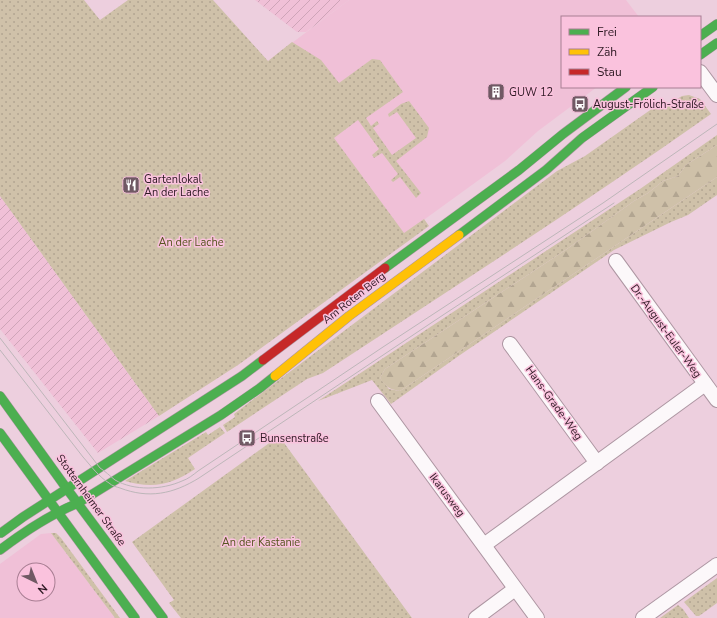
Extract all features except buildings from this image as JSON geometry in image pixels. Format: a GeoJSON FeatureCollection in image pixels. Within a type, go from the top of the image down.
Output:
{"type":"FeatureCollection","features":[{"type":"Feature","properties":{"kind":"main road"},"geometry":{"type":"LineString","coordinates":[[701,35],[717,24]]}},
{"type":"Feature","properties":{"kind":"main road"},"geometry":{"type":"LineString","coordinates":[[701,54],[717,43]]}},
{"type":"Feature","properties":{"kind":"main road","name":"Am Roten Berg"},"geometry":{"type":"LineString","coordinates":[[49,500],[194,408],[264,360],[363,284],[519,170],[568,130],[625,88]]}},
{"type":"Feature","properties":{"kind":"main road","name":"Am Roten Berg"},"geometry":{"type":"LineString","coordinates":[[58,511],[78,503],[221,415],[260,388],[349,316],[546,170],[582,138],[653,88]]}},
{"type":"Feature","properties":{"kind":"main road","name":"Stotternheimer Straße"},"geometry":{"type":"LineString","coordinates":[[0,396],[163,618]]}},
{"type":"Feature","properties":{"kind":"main road"},"geometry":{"type":"LineString","coordinates":[[0,433],[135,618]]}},
{"type":"Feature","properties":{"kind":"main road"},"geometry":{"type":"LineString","coordinates":[[0,533],[49,500]]}},
{"type":"Feature","properties":{"kind":"main road"},"geometry":{"type":"LineString","coordinates":[[0,550],[26,530],[58,511]]}},
{"type":"Feature","properties":{"kind":"street"},"geometry":{"type":"LineString","coordinates":[[701,73],[717,95]]}},
{"type":"Feature","properties":{"kind":"street","name":"Dr.-August-Euler-Weg"},"geometry":{"type":"LineString","coordinates":[[616,261],[717,400]]}},
{"type":"Feature","properties":{"kind":"street","name":"Hans-Grade-Weg"},"geometry":{"type":"LineString","coordinates":[[510,344],[597,462]]}},
{"type":"Feature","properties":{"kind":"street"},"geometry":{"type":"LineString","coordinates":[[484,545],[705,384]]}},
{"type":"Feature","properties":{"kind":"street","name":"Ikarusweg"},"geometry":{"type":"LineString","coordinates":[[378,401],[515,589],[538,618]]}},
{"type":"Feature","properties":{"kind":"street"},"geometry":{"type":"LineString","coordinates":[[644,618],[717,565]]}},
{"type":"Feature","properties":{"kind":"street"},"geometry":{"type":"LineString","coordinates":[[476,618],[515,589]]}},
{"type":"Feature","properties":{"kind":"shaded area"},"geometry":{"type":"Polygon","coordinates":[[[255,0],[349,0],[306,32],[297,32],[255,0]]]}},
{"type":"Feature","properties":{"kind":"shaded area"},"geometry":{"type":"Polygon","coordinates":[[[349,0],[626,0],[638,16],[561,16],[561,88],[596,88],[538,131],[505,161],[425,219],[404,243],[272,58],[349,0]]]}},
{"type":"Feature","properties":{"kind":"shaded area"},"geometry":{"type":"Polygon","coordinates":[[[0,196],[159,416],[98,453],[0,329],[0,196]]]}},
{"type":"Feature","properties":{"kind":"shaded area"},"geometry":{"type":"Polygon","coordinates":[[[51,533],[115,618],[0,618],[0,564],[41,534],[51,533]]]}},
{"type":"Feature","properties":{"kind":"green space","name":"An der Lache"},"geometry":{"type":"Polygon","coordinates":[[[0,0],[84,0],[100,20],[128,0],[213,0],[268,61],[292,42],[321,60],[339,83],[372,59],[380,60],[403,92],[366,118],[371,126],[377,121],[379,124],[373,128],[392,155],[416,138],[397,112],[389,117],[388,114],[401,104],[409,101],[429,128],[427,137],[396,161],[421,193],[416,198],[400,177],[393,182],[391,180],[398,174],[382,153],[374,158],[372,155],[379,149],[358,120],[334,138],[404,233],[424,219],[429,226],[238,365],[159,416],[0,196],[0,0]]]}},
{"type":"Feature","properties":{"kind":"green space"},"geometry":{"type":"Polygon","coordinates":[[[689,95],[700,99],[711,114],[566,213],[323,373],[307,379],[227,432],[223,425],[235,417],[234,414],[557,171],[585,156],[663,101],[667,105],[682,96],[689,95]]]}},
{"type":"Feature","properties":{"kind":"green space"},"geometry":{"type":"Polygon","coordinates":[[[717,135],[717,145],[686,165],[678,176],[663,181],[567,249],[385,369],[380,378],[389,389],[400,391],[717,177],[717,195],[688,215],[614,250],[391,404],[372,380],[318,401],[640,189],[717,135]]]}},
{"type":"Feature","properties":{"kind":"green space"},"geometry":{"type":"Polygon","coordinates":[[[717,145],[717,177],[400,391],[386,386],[382,381],[380,378],[385,369],[567,249],[663,181],[678,176],[686,165],[717,145]]]}},
{"type":"Feature","properties":{"kind":"green space"},"geometry":{"type":"Polygon","coordinates":[[[220,427],[225,433],[188,458],[195,469],[178,479],[153,485],[144,485],[125,481],[206,432],[208,435],[220,427]]]}},
{"type":"Feature","properties":{"kind":"green space","name":"An der Kastanie"},"geometry":{"type":"Polygon","coordinates":[[[279,436],[412,618],[181,618],[169,603],[174,600],[132,542],[279,436]]]}},
{"type":"Feature","properties":{"kind":"green space"},"geometry":{"type":"Polygon","coordinates":[[[51,533],[56,533],[61,538],[120,618],[115,618],[51,533]]]}},
{"type":"Feature","properties":{"kind":"green space"},"geometry":{"type":"Polygon","coordinates":[[[717,578],[717,603],[699,616],[696,616],[684,602],[717,578]]]}},
{"type":"Feature","properties":{"kind":"green space"},"geometry":{"type":"Polygon","coordinates":[[[678,605],[683,609],[689,618],[660,618],[678,605]]]}},
{"type":"Feature","properties":{"kind":"tram line"},"geometry":{"type":"LineString","coordinates":[[0,338],[100,468],[115,480],[123,484],[139,488],[157,488],[174,484],[190,477],[383,347],[603,203],[717,124]]}},
{"type":"Feature","properties":{"kind":"tram line"},"geometry":{"type":"LineString","coordinates":[[0,350],[83,457],[102,478],[113,486],[141,493],[151,494],[170,491],[180,488],[199,478],[614,203]]}},
{"type":"Feature","properties":{"kind":"traffic: fast"},"geometry":{"type":"LineString","coordinates":[[701,35],[717,24]]}},
{"type":"Feature","properties":{"kind":"traffic: fast"},"geometry":{"type":"LineString","coordinates":[[701,54],[717,43]]}},
{"type":"Feature","properties":{"kind":"traffic: fast"},"geometry":{"type":"LineString","coordinates":[[385,268],[519,170],[563,134],[625,88]]}},
{"type":"Feature","properties":{"kind":"traffic: fast"},"geometry":{"type":"LineString","coordinates":[[459,235],[546,170],[582,138],[652,88]]}},
{"type":"Feature","properties":{"kind":"traffic: fast"},"geometry":{"type":"LineString","coordinates":[[1,533],[23,517],[242,376],[263,360]]}},
{"type":"Feature","properties":{"kind":"traffic: fast"},"geometry":{"type":"LineString","coordinates":[[0,550],[38,524],[78,503],[221,415],[275,376]]}},
{"type":"Feature","properties":{"kind":"traffic: fast"},"geometry":{"type":"LineString","coordinates":[[0,396],[163,618]]}},
{"type":"Feature","properties":{"kind":"traffic: fast"},"geometry":{"type":"LineString","coordinates":[[0,433],[135,618]]}},
{"type":"Feature","properties":{"kind":"traffic: slow"},"geometry":{"type":"LineString","coordinates":[[275,376],[349,316],[459,235]]}},
{"type":"Feature","properties":{"kind":"traffic: jam"},"geometry":{"type":"LineString","coordinates":[[263,360],[385,268]]}},
{"type":"Feature","properties":{"kind":"place","name":"GUW 12"},"geometry":{"type":"Point","coordinates":[496,92]}},
{"type":"Feature","properties":{"kind":"place","name":"August-Frölich-Straße"},"geometry":{"type":"Point","coordinates":[580,104]}},
{"type":"Feature","properties":{"kind":"place","name":"Gartenlokal An der Lache"},"geometry":{"type":"Point","coordinates":[131,185]}},
{"type":"Feature","properties":{"kind":"place","name":"Bunsenstraße"},"geometry":{"type":"Point","coordinates":[247,438]}}]}
